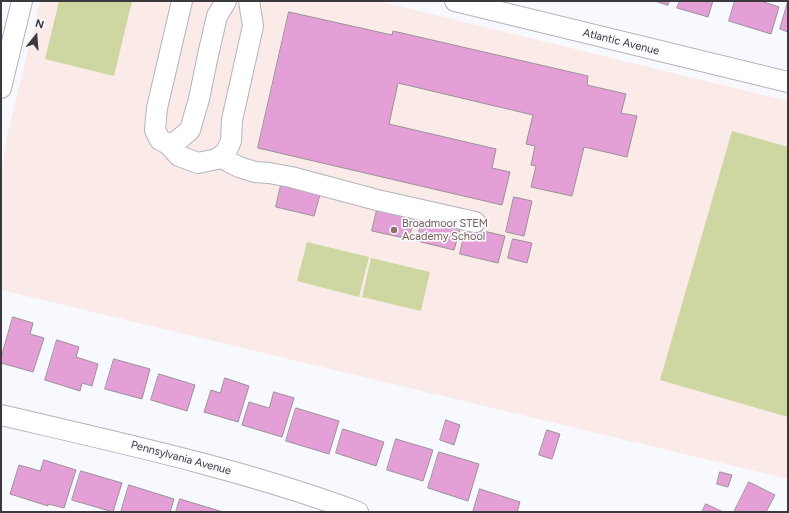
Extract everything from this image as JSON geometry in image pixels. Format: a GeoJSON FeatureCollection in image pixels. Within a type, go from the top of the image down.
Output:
{"type":"FeatureCollection","features":[{"type":"Feature","properties":{"kind":"street"},"geometry":{"type":"LineString","coordinates":[[1,88],[22,1]]}},
{"type":"Feature","properties":{"kind":"street"},"geometry":{"type":"LineString","coordinates":[[182,1],[156,108],[155,130],[160,140],[168,144],[179,156],[198,163],[217,160],[226,152],[231,141],[232,120],[253,26],[249,1]]}},
{"type":"Feature","properties":{"kind":"street"},"geometry":{"type":"LineString","coordinates":[[168,144],[177,141],[190,130],[199,99],[217,16],[226,1]]}},
{"type":"Feature","properties":{"kind":"street","name":"Atlantic Avenue"},"geometry":{"type":"LineString","coordinates":[[463,2],[788,82]]}},
{"type":"Feature","properties":{"kind":"street"},"geometry":{"type":"LineString","coordinates":[[223,154],[229,162],[255,172],[291,177],[377,200],[475,222]]}},
{"type":"Feature","properties":{"kind":"street","name":"Pennsylvania Avenue"},"geometry":{"type":"LineString","coordinates":[[1,415],[213,466],[285,487],[350,511]]}},
{"type":"Feature","properties":{"kind":"shaded area","name":"Broadmoor STEM Academy School"},"geometry":{"type":"Polygon","coordinates":[[[40,1],[378,1],[788,101],[788,479],[1,290],[1,170],[8,132],[40,1]]]}},
{"type":"Feature","properties":{"kind":"green space"},"geometry":{"type":"Polygon","coordinates":[[[59,1],[132,1],[114,76],[45,59],[59,1]]]}},
{"type":"Feature","properties":{"kind":"green space"},"geometry":{"type":"Polygon","coordinates":[[[732,131],[788,147],[788,417],[660,380],[732,131]]]}},
{"type":"Feature","properties":{"kind":"green space"},"geometry":{"type":"Polygon","coordinates":[[[307,242],[369,257],[359,297],[297,281],[307,242]]]}},
{"type":"Feature","properties":{"kind":"green space"},"geometry":{"type":"Polygon","coordinates":[[[371,258],[430,272],[421,311],[362,297],[371,258]]]}},
{"type":"Feature","properties":{"kind":"building"},"geometry":{"type":"Polygon","coordinates":[[[655,1],[669,1],[668,5],[655,1]]]}},
{"type":"Feature","properties":{"kind":"building"},"geometry":{"type":"Polygon","coordinates":[[[680,1],[713,1],[708,17],[677,8],[680,1]]]}},
{"type":"Feature","properties":{"kind":"building"},"geometry":{"type":"Polygon","coordinates":[[[735,1],[761,1],[779,7],[771,34],[729,21],[735,1]]]}},
{"type":"Feature","properties":{"kind":"building"},"geometry":{"type":"Polygon","coordinates":[[[788,1],[788,32],[780,29],[788,1]]]}},
{"type":"Feature","properties":{"kind":"building"},"geometry":{"type":"Polygon","coordinates":[[[289,12],[392,35],[393,31],[588,76],[587,85],[626,94],[621,113],[637,116],[627,157],[584,147],[572,196],[531,187],[536,166],[531,165],[535,146],[526,144],[533,115],[398,83],[389,124],[496,149],[492,168],[510,172],[502,205],[258,148],[289,12]]]}},
{"type":"Feature","properties":{"kind":"building"},"geometry":{"type":"Polygon","coordinates":[[[282,181],[321,191],[314,216],[276,207],[282,181]]]}},
{"type":"Feature","properties":{"kind":"building"},"geometry":{"type":"Polygon","coordinates":[[[514,197],[532,201],[524,236],[506,232],[514,197]]]}},
{"type":"Feature","properties":{"kind":"building"},"geometry":{"type":"Polygon","coordinates":[[[378,206],[415,214],[409,239],[372,231],[378,206]]]}},
{"type":"Feature","properties":{"kind":"building"},"geometry":{"type":"Polygon","coordinates":[[[423,216],[461,226],[454,250],[417,241],[423,216]]]}},
{"type":"Feature","properties":{"kind":"building"},"geometry":{"type":"Polygon","coordinates":[[[466,227],[505,236],[498,263],[460,254],[466,227]]]}},
{"type":"Feature","properties":{"kind":"building"},"geometry":{"type":"Polygon","coordinates":[[[513,239],[532,243],[527,263],[508,258],[513,239]]]}},
{"type":"Feature","properties":{"kind":"building"},"geometry":{"type":"Polygon","coordinates":[[[13,317],[33,323],[30,334],[44,338],[33,372],[1,363],[1,358],[13,317]]]}},
{"type":"Feature","properties":{"kind":"building"},"geometry":{"type":"Polygon","coordinates":[[[57,340],[79,347],[76,357],[98,364],[92,386],[82,383],[80,391],[45,380],[57,340]]]}},
{"type":"Feature","properties":{"kind":"building"},"geometry":{"type":"Polygon","coordinates":[[[114,359],[150,369],[142,399],[105,389],[114,359]]]}},
{"type":"Feature","properties":{"kind":"building"},"geometry":{"type":"Polygon","coordinates":[[[159,374],[195,385],[187,411],[151,400],[159,374]]]}},
{"type":"Feature","properties":{"kind":"building"},"geometry":{"type":"Polygon","coordinates":[[[225,378],[249,386],[238,422],[204,412],[211,390],[220,393],[225,378]]]}},
{"type":"Feature","properties":{"kind":"building"},"geometry":{"type":"Polygon","coordinates":[[[274,392],[294,398],[282,437],[242,425],[249,402],[269,408],[274,392]]]}},
{"type":"Feature","properties":{"kind":"building"},"geometry":{"type":"Polygon","coordinates":[[[296,408],[339,421],[329,454],[286,441],[296,408]]]}},
{"type":"Feature","properties":{"kind":"building"},"geometry":{"type":"Polygon","coordinates":[[[446,420],[460,425],[454,445],[440,440],[446,420]]]}},
{"type":"Feature","properties":{"kind":"building"},"geometry":{"type":"Polygon","coordinates":[[[343,429],[384,442],[376,466],[336,453],[343,429]]]}},
{"type":"Feature","properties":{"kind":"building"},"geometry":{"type":"Polygon","coordinates":[[[547,430],[560,434],[552,459],[539,455],[547,430]]]}},
{"type":"Feature","properties":{"kind":"building"},"geometry":{"type":"Polygon","coordinates":[[[396,439],[433,450],[423,481],[387,470],[396,439]]]}},
{"type":"Feature","properties":{"kind":"building"},"geometry":{"type":"Polygon","coordinates":[[[439,452],[479,464],[468,501],[428,488],[439,452]]]}},
{"type":"Feature","properties":{"kind":"building"},"geometry":{"type":"Polygon","coordinates":[[[44,460],[76,470],[64,508],[48,504],[48,506],[10,494],[19,465],[40,471],[44,460]]]}},
{"type":"Feature","properties":{"kind":"building"},"geometry":{"type":"Polygon","coordinates":[[[81,471],[122,483],[113,512],[72,500],[81,471]]]}},
{"type":"Feature","properties":{"kind":"building"},"geometry":{"type":"Polygon","coordinates":[[[720,472],[732,475],[728,487],[717,484],[720,472]]]}},
{"type":"Feature","properties":{"kind":"building"},"geometry":{"type":"Polygon","coordinates":[[[749,482],[775,495],[766,512],[734,512],[749,482]]]}},
{"type":"Feature","properties":{"kind":"building"},"geometry":{"type":"Polygon","coordinates":[[[129,485],[174,499],[170,512],[121,512],[129,485]]]}},
{"type":"Feature","properties":{"kind":"building"},"geometry":{"type":"Polygon","coordinates":[[[480,489],[520,502],[517,512],[473,512],[480,489]]]}},
{"type":"Feature","properties":{"kind":"building"},"geometry":{"type":"Polygon","coordinates":[[[180,499],[223,512],[176,512],[180,499]]]}},
{"type":"Feature","properties":{"kind":"building"},"geometry":{"type":"Polygon","coordinates":[[[706,504],[723,512],[702,512],[706,504]]]}},
{"type":"Feature","properties":{"kind":"place","name":"Broadmoor STEM Academy School"},"geometry":{"type":"Point","coordinates":[394,230]}}]}
